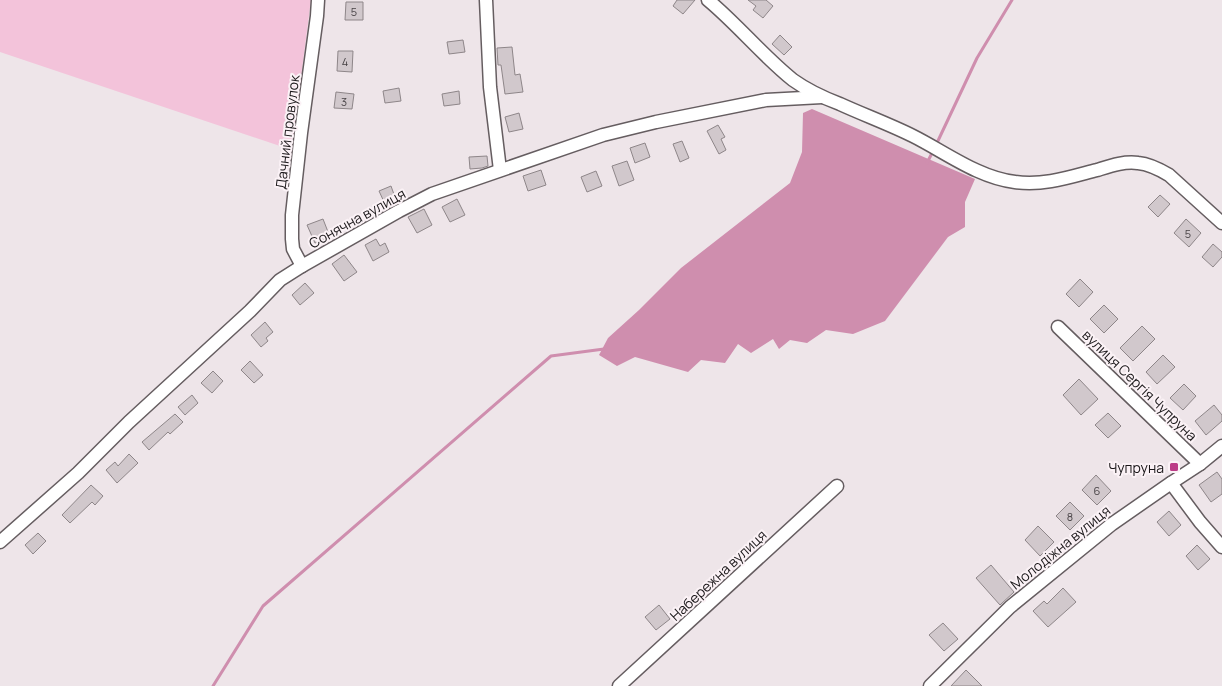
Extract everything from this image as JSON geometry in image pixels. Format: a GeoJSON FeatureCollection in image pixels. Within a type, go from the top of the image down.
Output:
{"type":"FeatureCollection","features":[{"type":"Feature","properties":{"kind":"street","name":"Дачний провулок"},"geometry":{"type":"LineString","coordinates":[[302,266],[293,249],[292,215],[318,0]]}},
{"type":"Feature","properties":{"kind":"street"},"geometry":{"type":"LineString","coordinates":[[486,0],[490,87],[500,170]]}},
{"type":"Feature","properties":{"kind":"street"},"geometry":{"type":"LineString","coordinates":[[708,0],[794,81],[822,97],[912,135],[985,174],[999,179],[1029,183],[1067,178],[1125,163],[1148,165],[1169,175],[1222,223]]}},
{"type":"Feature","properties":{"kind":"street","name":"Сонячна вулиця"},"geometry":{"type":"LineString","coordinates":[[0,542],[78,472],[129,422],[250,311],[280,280],[399,211],[432,194],[603,135],[656,122],[766,100],[822,97]]}},
{"type":"Feature","properties":{"kind":"street","name":"вулиця Сергія Чупруна"},"geometry":{"type":"LineString","coordinates":[[1058,327],[1200,464]]}},
{"type":"Feature","properties":{"kind":"street","name":"Молодіжна вулиця"},"geometry":{"type":"LineString","coordinates":[[930,686],[1010,607],[1112,524],[1200,464],[1222,446]]}},
{"type":"Feature","properties":{"kind":"street"},"geometry":{"type":"LineString","coordinates":[[1171,483],[1200,522],[1222,547]]}},
{"type":"Feature","properties":{"kind":"street","name":"Набережна вулиця"},"geometry":{"type":"LineString","coordinates":[[620,686],[836,486]]}},
{"type":"Feature","properties":{"kind":"shaded area"},"geometry":{"type":"Polygon","coordinates":[[[0,0],[311,0],[293,138],[280,146],[0,52],[0,0]]]}},
{"type":"Feature","properties":{"kind":"shaded area"},"geometry":{"type":"Polygon","coordinates":[[[812,109],[975,179],[965,202],[965,227],[948,237],[885,321],[853,334],[826,330],[807,343],[790,340],[779,349],[773,339],[751,353],[738,344],[725,363],[701,360],[688,372],[635,357],[617,366],[599,355],[608,338],[681,268],[790,183],[802,152],[803,113],[812,109]]]}},
{"type":"Feature","properties":{"kind":"building"},"geometry":{"type":"Polygon","coordinates":[[[677,0],[695,0],[683,14],[673,6],[677,0]]]}},
{"type":"Feature","properties":{"kind":"building"},"geometry":{"type":"Polygon","coordinates":[[[748,0],[766,0],[773,6],[763,18],[753,10],[756,6],[748,0]]]}},
{"type":"Feature","properties":{"kind":"building"},"geometry":{"type":"Polygon","coordinates":[[[346,2],[363,2],[363,20],[345,20],[346,2]]]}},
{"type":"Feature","properties":{"kind":"building"},"geometry":{"type":"Polygon","coordinates":[[[780,35],[792,47],[784,55],[772,44],[780,35]]]}},
{"type":"Feature","properties":{"kind":"building"},"geometry":{"type":"Polygon","coordinates":[[[463,40],[465,52],[449,54],[447,42],[463,40]]]}},
{"type":"Feature","properties":{"kind":"building"},"geometry":{"type":"Polygon","coordinates":[[[512,47],[515,75],[520,74],[523,92],[505,94],[501,65],[498,65],[497,48],[512,47]]]}},
{"type":"Feature","properties":{"kind":"building"},"geometry":{"type":"Polygon","coordinates":[[[338,51],[353,51],[352,72],[337,71],[338,51]]]}},
{"type":"Feature","properties":{"kind":"building"},"geometry":{"type":"Polygon","coordinates":[[[399,88],[401,101],[385,103],[383,91],[399,88]]]}},
{"type":"Feature","properties":{"kind":"building"},"geometry":{"type":"Polygon","coordinates":[[[459,91],[460,104],[444,106],[442,94],[459,91]]]}},
{"type":"Feature","properties":{"kind":"building"},"geometry":{"type":"Polygon","coordinates":[[[336,92],[354,94],[352,109],[334,108],[336,92]]]}},
{"type":"Feature","properties":{"kind":"building"},"geometry":{"type":"Polygon","coordinates":[[[519,113],[523,129],[509,132],[505,117],[519,113]]]}},
{"type":"Feature","properties":{"kind":"building"},"geometry":{"type":"Polygon","coordinates":[[[718,125],[725,137],[721,139],[726,150],[719,154],[707,131],[718,125]]]}},
{"type":"Feature","properties":{"kind":"building"},"geometry":{"type":"Polygon","coordinates":[[[682,141],[689,158],[680,162],[673,144],[682,141]]]}},
{"type":"Feature","properties":{"kind":"building"},"geometry":{"type":"Polygon","coordinates":[[[645,143],[650,157],[635,163],[630,148],[645,143]]]}},
{"type":"Feature","properties":{"kind":"building"},"geometry":{"type":"Polygon","coordinates":[[[487,156],[488,166],[470,169],[469,157],[487,156]]]}},
{"type":"Feature","properties":{"kind":"building"},"geometry":{"type":"Polygon","coordinates":[[[627,161],[634,180],[619,186],[612,166],[627,161]]]}},
{"type":"Feature","properties":{"kind":"building"},"geometry":{"type":"Polygon","coordinates":[[[541,170],[546,185],[528,191],[523,176],[541,170]]]}},
{"type":"Feature","properties":{"kind":"building"},"geometry":{"type":"Polygon","coordinates":[[[596,171],[602,186],[587,192],[581,177],[596,171]]]}},
{"type":"Feature","properties":{"kind":"building"},"geometry":{"type":"Polygon","coordinates":[[[391,186],[396,200],[385,204],[379,191],[391,186]]]}},
{"type":"Feature","properties":{"kind":"building"},"geometry":{"type":"Polygon","coordinates":[[[1160,195],[1170,204],[1158,217],[1148,207],[1160,195]]]}},
{"type":"Feature","properties":{"kind":"building"},"geometry":{"type":"Polygon","coordinates":[[[457,199],[465,215],[450,222],[442,207],[457,199]]]}},
{"type":"Feature","properties":{"kind":"building"},"geometry":{"type":"Polygon","coordinates":[[[424,209],[432,225],[417,233],[408,217],[424,209]]]}},
{"type":"Feature","properties":{"kind":"building"},"geometry":{"type":"Polygon","coordinates":[[[323,219],[330,237],[315,243],[307,225],[323,219]]]}},
{"type":"Feature","properties":{"kind":"building"},"geometry":{"type":"Polygon","coordinates":[[[1186,219],[1201,233],[1189,247],[1174,233],[1186,219]]]}},
{"type":"Feature","properties":{"kind":"building"},"geometry":{"type":"Polygon","coordinates":[[[376,239],[380,246],[385,243],[389,252],[373,261],[365,245],[376,239]]]}},
{"type":"Feature","properties":{"kind":"building"},"geometry":{"type":"Polygon","coordinates":[[[1213,244],[1222,252],[1222,257],[1213,267],[1202,257],[1213,244]]]}},
{"type":"Feature","properties":{"kind":"building"},"geometry":{"type":"Polygon","coordinates":[[[344,255],[357,272],[344,281],[332,264],[344,255]]]}},
{"type":"Feature","properties":{"kind":"building"},"geometry":{"type":"Polygon","coordinates":[[[1080,279],[1093,292],[1079,307],[1066,294],[1080,279]]]}},
{"type":"Feature","properties":{"kind":"building"},"geometry":{"type":"Polygon","coordinates":[[[305,283],[314,293],[300,305],[292,295],[305,283]]]}},
{"type":"Feature","properties":{"kind":"building"},"geometry":{"type":"Polygon","coordinates":[[[1104,305],[1118,319],[1104,333],[1090,319],[1104,305]]]}},
{"type":"Feature","properties":{"kind":"building"},"geometry":{"type":"Polygon","coordinates":[[[265,322],[273,332],[266,338],[268,341],[261,347],[251,335],[265,322]]]}},
{"type":"Feature","properties":{"kind":"building"},"geometry":{"type":"Polygon","coordinates":[[[1142,326],[1155,339],[1133,361],[1120,348],[1142,326]]]}},
{"type":"Feature","properties":{"kind":"building"},"geometry":{"type":"Polygon","coordinates":[[[1163,355],[1175,367],[1157,384],[1146,372],[1163,355]]]}},
{"type":"Feature","properties":{"kind":"building"},"geometry":{"type":"Polygon","coordinates":[[[250,361],[263,375],[254,383],[241,370],[250,361]]]}},
{"type":"Feature","properties":{"kind":"building"},"geometry":{"type":"Polygon","coordinates":[[[213,371],[223,381],[212,393],[201,383],[213,371]]]}},
{"type":"Feature","properties":{"kind":"building"},"geometry":{"type":"Polygon","coordinates":[[[1079,379],[1098,399],[1081,415],[1063,395],[1079,379]]]}},
{"type":"Feature","properties":{"kind":"building"},"geometry":{"type":"Polygon","coordinates":[[[1184,384],[1196,396],[1183,410],[1170,398],[1184,384]]]}},
{"type":"Feature","properties":{"kind":"building"},"geometry":{"type":"Polygon","coordinates":[[[192,395],[198,403],[185,415],[178,407],[192,395]]]}},
{"type":"Feature","properties":{"kind":"building"},"geometry":{"type":"Polygon","coordinates":[[[1214,405],[1222,415],[1222,421],[1206,435],[1195,421],[1214,405]]]}},
{"type":"Feature","properties":{"kind":"building"},"geometry":{"type":"Polygon","coordinates":[[[1108,413],[1121,426],[1108,438],[1095,425],[1108,413]]]}},
{"type":"Feature","properties":{"kind":"building"},"geometry":{"type":"Polygon","coordinates":[[[175,414],[183,422],[170,434],[168,432],[149,450],[142,442],[175,414]]]}},
{"type":"Feature","properties":{"kind":"building"},"geometry":{"type":"Polygon","coordinates":[[[129,454],[138,463],[117,483],[106,470],[115,462],[118,466],[129,454]]]}},
{"type":"Feature","properties":{"kind":"building"},"geometry":{"type":"Polygon","coordinates":[[[1217,472],[1222,479],[1222,494],[1211,502],[1199,485],[1217,472]]]}},
{"type":"Feature","properties":{"kind":"building"},"geometry":{"type":"Polygon","coordinates":[[[1096,475],[1111,491],[1097,505],[1082,490],[1096,475]]]}},
{"type":"Feature","properties":{"kind":"building"},"geometry":{"type":"Polygon","coordinates":[[[91,485],[103,496],[95,505],[92,502],[70,523],[62,515],[91,485]]]}},
{"type":"Feature","properties":{"kind":"building"},"geometry":{"type":"Polygon","coordinates":[[[1070,502],[1084,516],[1070,530],[1056,516],[1070,502]]]}},
{"type":"Feature","properties":{"kind":"building"},"geometry":{"type":"Polygon","coordinates":[[[1169,511],[1181,525],[1169,536],[1157,522],[1169,511]]]}},
{"type":"Feature","properties":{"kind":"building"},"geometry":{"type":"Polygon","coordinates":[[[1038,526],[1054,542],[1040,556],[1025,540],[1038,526]]]}},
{"type":"Feature","properties":{"kind":"building"},"geometry":{"type":"Polygon","coordinates":[[[38,533],[46,541],[33,554],[25,545],[38,533]]]}},
{"type":"Feature","properties":{"kind":"building"},"geometry":{"type":"Polygon","coordinates":[[[1197,545],[1210,559],[1198,570],[1186,556],[1197,545]]]}},
{"type":"Feature","properties":{"kind":"building"},"geometry":{"type":"Polygon","coordinates":[[[991,565],[1014,592],[1000,605],[976,578],[991,565]]]}},
{"type":"Feature","properties":{"kind":"building"},"geometry":{"type":"Polygon","coordinates":[[[1063,588],[1076,602],[1048,627],[1033,611],[1044,601],[1047,604],[1063,588]]]}},
{"type":"Feature","properties":{"kind":"building"},"geometry":{"type":"Polygon","coordinates":[[[659,605],[670,619],[656,630],[645,617],[659,605]]]}},
{"type":"Feature","properties":{"kind":"building"},"geometry":{"type":"Polygon","coordinates":[[[943,623],[958,639],[944,651],[929,635],[943,623]]]}},
{"type":"Feature","properties":{"kind":"building"},"geometry":{"type":"Polygon","coordinates":[[[966,670],[982,686],[951,686],[966,670]]]}},
{"type":"Feature","properties":{"kind":"waterway"},"geometry":{"type":"LineString","coordinates":[[936,145],[977,58],[1012,0]]}},
{"type":"Feature","properties":{"kind":"waterway"},"geometry":{"type":"LineString","coordinates":[[927,163],[933,151]]}},
{"type":"Feature","properties":{"kind":"waterway"},"geometry":{"type":"LineString","coordinates":[[213,686],[263,606],[551,356],[604,349]]}},
{"type":"Feature","properties":{"kind":"place","name":"Чупруна"},"geometry":{"type":"Point","coordinates":[1174,467]}}]}
